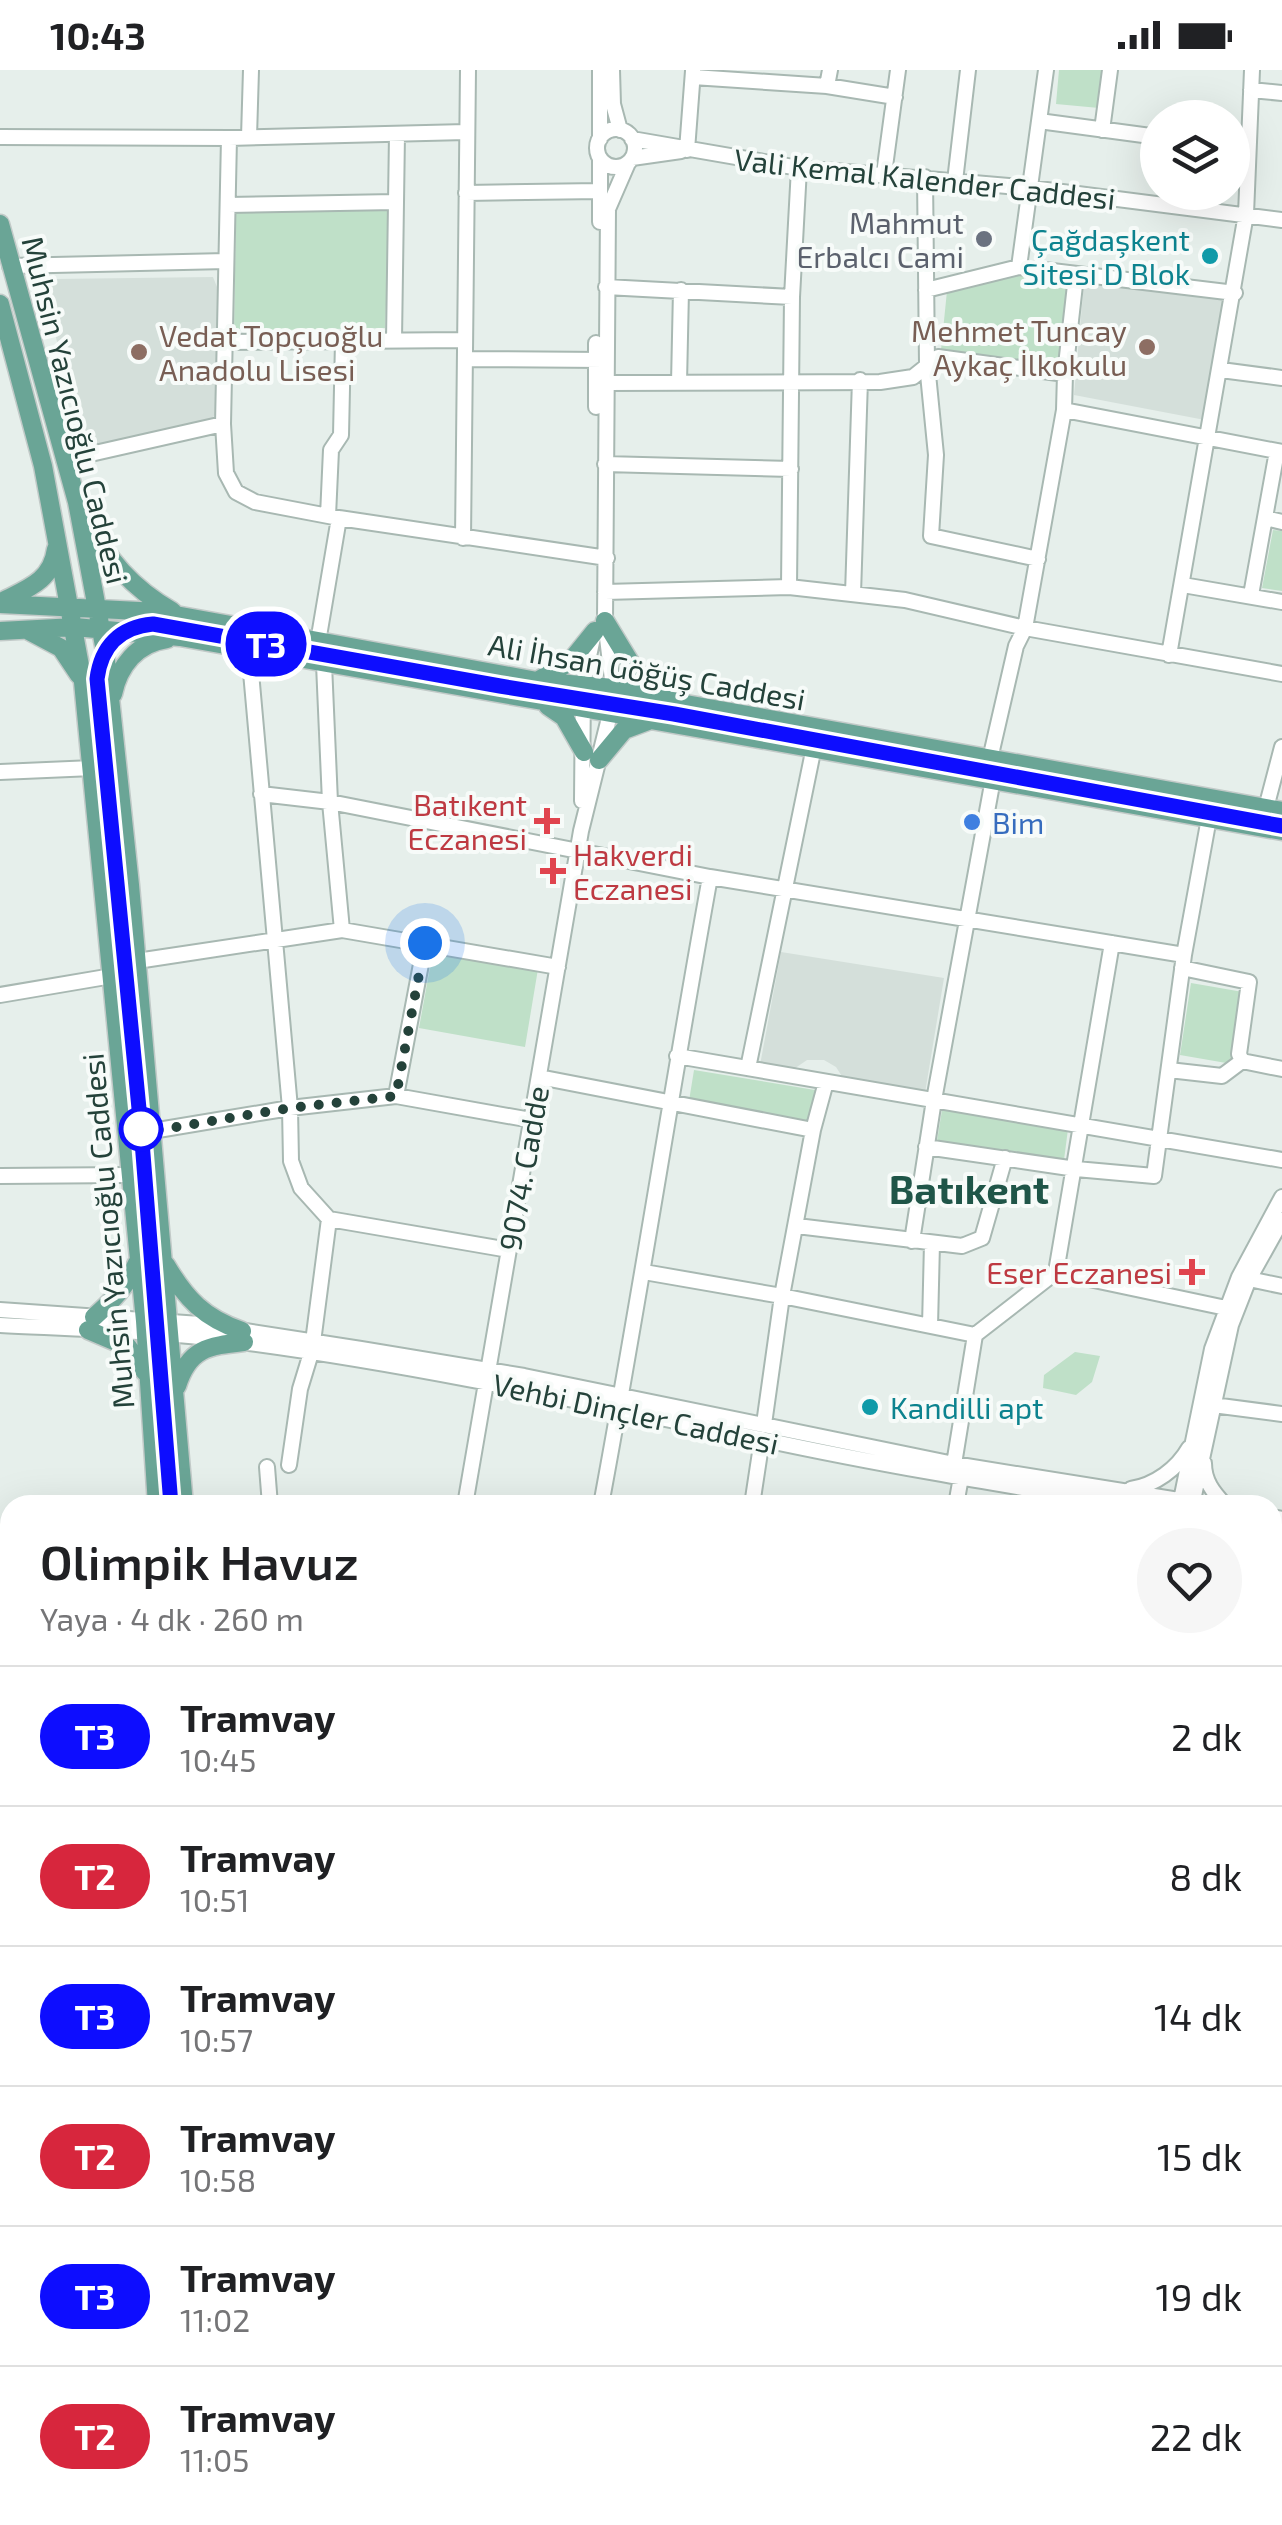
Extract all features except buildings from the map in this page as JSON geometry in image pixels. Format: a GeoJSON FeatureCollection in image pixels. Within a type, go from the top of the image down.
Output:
{"type":"FeatureCollection","features":[{"type":"Feature","properties":{"kind":"main road","name":"Muhsin Yazıcıoğlu Caddesi"},"geometry":{"type":"LineString","coordinates":[[0,224],[78,502],[112,700],[183,1495]]}},
{"type":"Feature","properties":{"kind":"main road","name":"Muhsin Yazıcıoğlu Caddesi"},"geometry":{"type":"LineString","coordinates":[[0,304],[43,466],[83,682],[146,1327],[156,1495]]}},
{"type":"Feature","properties":{"kind":"main road"},"geometry":{"type":"LineString","coordinates":[[78,502],[115,567],[136,588],[182,616]]}},
{"type":"Feature","properties":{"kind":"main road"},"geometry":{"type":"LineString","coordinates":[[0,603],[44,579],[54,564],[57,539]]}},
{"type":"Feature","properties":{"kind":"main road","name":"Ali İhsan Göğüş Caddesi"},"geometry":{"type":"LineString","coordinates":[[0,603],[182,616],[537,681],[613,688],[1274,809]]}},
{"type":"Feature","properties":{"kind":"main road"},"geometry":{"type":"LineString","coordinates":[[537,681],[570,662],[600,626],[636,672],[670,701]]}},
{"type":"Feature","properties":{"kind":"main road","name":"Ali İhsan Göğüş Caddesi"},"geometry":{"type":"LineString","coordinates":[[0,631],[75,627],[180,637],[1282,832]]}},
{"type":"Feature","properties":{"kind":"main road"},"geometry":{"type":"LineString","coordinates":[[24,630],[44,636],[61,648],[83,682]]}},
{"type":"Feature","properties":{"kind":"main road"},"geometry":{"type":"LineString","coordinates":[[112,700],[116,680],[134,655],[160,640],[180,637]]}},
{"type":"Feature","properties":{"kind":"main road"},"geometry":{"type":"LineString","coordinates":[[543,703],[564,717],[591,756],[624,730],[653,719]]}},
{"type":"Feature","properties":{"kind":"main road"},"geometry":{"type":"LineString","coordinates":[[139,1258],[123,1289],[91,1323],[128,1347],[149,1379]]}},
{"type":"Feature","properties":{"kind":"main road"},"geometry":{"type":"LineString","coordinates":[[164,1261],[178,1286],[197,1306],[215,1322],[243,1336]]}},
{"type":"Feature","properties":{"kind":"main road"},"geometry":{"type":"LineString","coordinates":[[176,1392],[183,1368],[196,1354],[243,1336]]}},
{"type":"Feature","properties":{"kind":"street"},"geometry":{"type":"LineString","coordinates":[[249,137],[251,70]]}},
{"type":"Feature","properties":{"kind":"street"},"geometry":{"type":"LineString","coordinates":[[463,538],[468,70]]}},
{"type":"Feature","properties":{"kind":"street"},"geometry":{"type":"LineString","coordinates":[[591,756],[583,684],[605,596],[597,148],[600,70]]}},
{"type":"Feature","properties":{"kind":"street"},"geometry":{"type":"LineString","coordinates":[[591,756],[610,714],[613,688],[600,626],[605,384],[600,361],[608,209],[630,161],[626,134],[613,104],[612,70]]}},
{"type":"Feature","properties":{"kind":"street"},"geometry":{"type":"LineString","coordinates":[[884,174],[898,70]]}},
{"type":"Feature","properties":{"kind":"street"},"geometry":{"type":"LineString","coordinates":[[955,181],[968,70]]}},
{"type":"Feature","properties":{"kind":"street"},"geometry":{"type":"LineString","coordinates":[[1019,267],[1046,70]]}},
{"type":"Feature","properties":{"kind":"street"},"geometry":{"type":"LineString","coordinates":[[1102,130],[1110,70]]}},
{"type":"Feature","properties":{"kind":"street"},"geometry":{"type":"LineString","coordinates":[[1249,100],[1252,70]]}},
{"type":"Feature","properties":{"kind":"street"},"geometry":{"type":"LineString","coordinates":[[600,158],[616,168],[630,161],[687,150],[693,73],[828,78],[895,97]]}},
{"type":"Feature","properties":{"kind":"street"},"geometry":{"type":"LineString","coordinates":[[1251,90],[1282,93]]}},
{"type":"Feature","properties":{"kind":"street"},"geometry":{"type":"LineString","coordinates":[[1039,122],[1140,135]]}},
{"type":"Feature","properties":{"kind":"street"},"geometry":{"type":"LineString","coordinates":[[600,139],[610,130],[626,134]]}},
{"type":"Feature","properties":{"kind":"street"},"geometry":{"type":"LineString","coordinates":[[0,137],[229,138],[466,132]]}},
{"type":"Feature","properties":{"kind":"street"},"geometry":{"type":"LineString","coordinates":[[394,340],[397,134]]}},
{"type":"Feature","properties":{"kind":"street","name":"Vali Kemal Kalender Caddesi"},"geometry":{"type":"LineString","coordinates":[[626,134],[687,150],[799,168],[1031,188],[1282,220]]}},
{"type":"Feature","properties":{"kind":"street"},"geometry":{"type":"LineString","coordinates":[[229,138],[223,424],[226,473],[236,492],[255,502],[333,517],[603,557]]}},
{"type":"Feature","properties":{"kind":"street"},"geometry":{"type":"LineString","coordinates":[[789,588],[792,297],[799,168]]}},
{"type":"Feature","properties":{"kind":"street"},"geometry":{"type":"LineString","coordinates":[[925,177],[927,364],[936,455],[931,536],[1038,559]]}},
{"type":"Feature","properties":{"kind":"street"},"geometry":{"type":"LineString","coordinates":[[466,193],[600,191]]}},
{"type":"Feature","properties":{"kind":"street"},"geometry":{"type":"LineString","coordinates":[[228,205],[395,202]]}},
{"type":"Feature","properties":{"kind":"street"},"geometry":{"type":"LineString","coordinates":[[1169,655],[1235,293],[1246,210]]}},
{"type":"Feature","properties":{"kind":"street"},"geometry":{"type":"LineString","coordinates":[[10,266],[226,260]]}},
{"type":"Feature","properties":{"kind":"street"},"geometry":{"type":"LineString","coordinates":[[926,290],[1019,267],[1235,293]]}},
{"type":"Feature","properties":{"kind":"street"},"geometry":{"type":"LineString","coordinates":[[990,759],[1016,646],[1025,628],[1038,559],[1064,410],[1064,374],[1076,276]]}},
{"type":"Feature","properties":{"kind":"street"},"geometry":{"type":"LineString","coordinates":[[606,287],[792,297]]}},
{"type":"Feature","properties":{"kind":"street"},"geometry":{"type":"LineString","coordinates":[[678,383],[681,290]]}},
{"type":"Feature","properties":{"kind":"street"},"geometry":{"type":"LineString","coordinates":[[224,342],[464,340]]}},
{"type":"Feature","properties":{"kind":"street"},"geometry":{"type":"LineString","coordinates":[[318,642],[333,517],[331,450],[341,435],[343,341]]}},
{"type":"Feature","properties":{"kind":"street"},"geometry":{"type":"LineString","coordinates":[[605,384],[880,382],[913,377],[938,357],[1064,374]]}},
{"type":"Feature","properties":{"kind":"street"},"geometry":{"type":"LineString","coordinates":[[465,359],[600,361]]}},
{"type":"Feature","properties":{"kind":"street"},"geometry":{"type":"LineString","coordinates":[[1221,370],[1282,378]]}},
{"type":"Feature","properties":{"kind":"street"},"geometry":{"type":"LineString","coordinates":[[854,594],[860,380]]}},
{"type":"Feature","properties":{"kind":"street"},"geometry":{"type":"LineString","coordinates":[[1064,410],[1280,451],[1251,595]]}},
{"type":"Feature","properties":{"kind":"street"},"geometry":{"type":"LineString","coordinates":[[64,460],[223,424]]}},
{"type":"Feature","properties":{"kind":"street"},"geometry":{"type":"LineString","coordinates":[[605,464],[791,468]]}},
{"type":"Feature","properties":{"kind":"street"},"geometry":{"type":"LineString","coordinates":[[1265,518],[1282,522]]}},
{"type":"Feature","properties":{"kind":"street"},"geometry":{"type":"LineString","coordinates":[[1183,585],[1282,602]]}},
{"type":"Feature","properties":{"kind":"street"},"geometry":{"type":"LineString","coordinates":[[605,596],[789,588],[854,594],[905,600],[1025,628],[1282,674]]}},
{"type":"Feature","properties":{"kind":"street"},"geometry":{"type":"LineString","coordinates":[[248,650],[290,1108],[291,1161],[301,1188],[329,1219],[509,1250]]}},
{"type":"Feature","properties":{"kind":"street"},"geometry":{"type":"LineString","coordinates":[[324,664],[330,802],[342,930]]}},
{"type":"Feature","properties":{"kind":"street"},"geometry":{"type":"LineString","coordinates":[[748,1068],[814,747]]}},
{"type":"Feature","properties":{"kind":"street"},"geometry":{"type":"LineString","coordinates":[[1274,809],[1282,747]]}},
{"type":"Feature","properties":{"kind":"street","name":"9074. Cadde"},"geometry":{"type":"LineString","coordinates":[[467,1495],[591,756]]}},
{"type":"Feature","properties":{"kind":"street"},"geometry":{"type":"LineString","coordinates":[[0,772],[93,768]]}},
{"type":"Feature","properties":{"kind":"street"},"geometry":{"type":"LineString","coordinates":[[912,1241],[993,779]]}},
{"type":"Feature","properties":{"kind":"street"},"geometry":{"type":"LineString","coordinates":[[261,794],[330,802],[710,877],[1112,943],[1183,962],[1248,982],[1239,1054],[1242,1061]]}},
{"type":"Feature","properties":{"kind":"street"},"geometry":{"type":"LineString","coordinates":[[926,1146],[1076,1169],[1154,1176],[1183,962],[1209,818]]}},
{"type":"Feature","properties":{"kind":"street"},"geometry":{"type":"LineString","coordinates":[[603,1495],[710,877]]}},
{"type":"Feature","properties":{"kind":"street"},"geometry":{"type":"LineString","coordinates":[[137,960],[342,930],[558,967]]}},
{"type":"Feature","properties":{"kind":"street"},"geometry":{"type":"LineString","coordinates":[[396,1096],[425,943]]}},
{"type":"Feature","properties":{"kind":"street"},"geometry":{"type":"LineString","coordinates":[[957,1495],[975,1335],[1056,1272],[1112,943]]}},
{"type":"Feature","properties":{"kind":"street"},"geometry":{"type":"LineString","coordinates":[[0,995],[112,976]]}},
{"type":"Feature","properties":{"kind":"street"},"geometry":{"type":"LineString","coordinates":[[677,1056],[1282,1160]]}},
{"type":"Feature","properties":{"kind":"street"},"geometry":{"type":"LineString","coordinates":[[1169,1070],[1222,1076],[1242,1061],[1282,1069]]}},
{"type":"Feature","properties":{"kind":"street"},"geometry":{"type":"LineString","coordinates":[[539,1078],[813,1130]]}},
{"type":"Feature","properties":{"kind":"street"},"geometry":{"type":"LineString","coordinates":[[754,1495],[782,1296],[813,1130],[826,1082]]}},
{"type":"Feature","properties":{"kind":"street"},"geometry":{"type":"LineString","coordinates":[[152,1131],[290,1108],[396,1096],[531,1120]]}},
{"type":"Feature","properties":{"kind":"street"},"geometry":{"type":"LineString","coordinates":[[797,1226],[962,1246],[982,1238],[1005,1158]]}},
{"type":"Feature","properties":{"kind":"street"},"geometry":{"type":"LineString","coordinates":[[0,1176],[130,1174]]}},
{"type":"Feature","properties":{"kind":"street"},"geometry":{"type":"LineString","coordinates":[[1189,1495],[1212,1349],[1239,1277],[1282,1197]]}},
{"type":"Feature","properties":{"kind":"street"},"geometry":{"type":"LineString","coordinates":[[289,1465],[300,1389],[312,1347],[329,1219]]}},
{"type":"Feature","properties":{"kind":"street"},"geometry":{"type":"LineString","coordinates":[[1129,1495],[1181,1462],[1199,1442],[1213,1405],[1231,1325],[1249,1279],[1282,1220]]}},
{"type":"Feature","properties":{"kind":"street"},"geometry":{"type":"LineString","coordinates":[[930,1326],[932,1243]]}},
{"type":"Feature","properties":{"kind":"street"},"geometry":{"type":"LineString","coordinates":[[644,1272],[975,1335]]}},
{"type":"Feature","properties":{"kind":"street"},"geometry":{"type":"LineString","coordinates":[[1056,1272],[1226,1308]]}},
{"type":"Feature","properties":{"kind":"street"},"geometry":{"type":"LineString","coordinates":[[1249,1279],[1282,1286]]}},
{"type":"Feature","properties":{"kind":"street"},"geometry":{"type":"LineString","coordinates":[[0,1310],[91,1323],[243,1336],[488,1376],[1085,1495]]}},
{"type":"Feature","properties":{"kind":"street"},"geometry":{"type":"LineString","coordinates":[[0,1325],[91,1323]]}},
{"type":"Feature","properties":{"kind":"street"},"geometry":{"type":"LineString","coordinates":[[1213,1405],[1282,1414]]}},
{"type":"Feature","properties":{"kind":"street"},"geometry":{"type":"LineString","coordinates":[[1199,1442],[1204,1474],[1215,1495]]}},
{"type":"Feature","properties":{"kind":"street"},"geometry":{"type":"LineString","coordinates":[[267,1467],[269,1495]]}},
{"type":"Feature","properties":{"kind":"shaded area","name":"Vedat Topçuoğlu Anadolu Lisesi"},"geometry":{"type":"Polygon","coordinates":[[[213,277],[219,292],[218,410],[212,419],[91,448],[81,446],[46,294],[54,279],[213,277]]]}},
{"type":"Feature","properties":{"kind":"shaded area","name":"Mehmet Tuncay Aykaç İlkokulu"},"geometry":{"type":"Polygon","coordinates":[[[1084,283],[1223,298],[1205,420],[1074,395],[1084,283]]]}},
{"type":"Feature","properties":{"kind":"shaded area"},"geometry":{"type":"Polygon","coordinates":[[[781,952],[944,978],[925,1093],[845,1081],[836,1067],[824,1060],[807,1060],[791,1071],[760,1065],[781,952]]]}},
{"type":"Feature","properties":{"kind":"green space"},"geometry":{"type":"Polygon","coordinates":[[[1059,70],[1102,70],[1099,108],[1056,104],[1059,70]]]}},
{"type":"Feature","properties":{"kind":"green space"},"geometry":{"type":"Polygon","coordinates":[[[390,210],[385,328],[234,331],[236,211],[390,210]]]}},
{"type":"Feature","properties":{"kind":"green space"},"geometry":{"type":"Polygon","coordinates":[[[1021,271],[1025,281],[1069,288],[1061,368],[941,350],[947,291],[1021,271]]]}},
{"type":"Feature","properties":{"kind":"green space"},"geometry":{"type":"Polygon","coordinates":[[[1273,530],[1282,531],[1282,591],[1262,588],[1273,530]]]}},
{"type":"Feature","properties":{"kind":"green space"},"geometry":{"type":"Polygon","coordinates":[[[433,951],[538,969],[525,1047],[419,1028],[433,951]]]}},
{"type":"Feature","properties":{"kind":"green space"},"geometry":{"type":"Polygon","coordinates":[[[1191,983],[1243,992],[1232,1064],[1180,1055],[1191,983]]]}},
{"type":"Feature","properties":{"kind":"green space"},"geometry":{"type":"Polygon","coordinates":[[[694,1070],[815,1090],[810,1121],[689,1101],[694,1070]]]}},
{"type":"Feature","properties":{"kind":"green space"},"geometry":{"type":"Polygon","coordinates":[[[942,1110],[1068,1129],[1064,1160],[937,1141],[942,1110]]]}},
{"type":"Feature","properties":{"kind":"green space"},"geometry":{"type":"Polygon","coordinates":[[[1075,1352],[1100,1356],[1092,1382],[1076,1395],[1043,1388],[1044,1375],[1075,1352]]]}},
{"type":"Feature","properties":{"kind":"tram line"},"geometry":{"type":"LineString","coordinates":[[166,1495],[92,679],[104,645],[119,630],[153,619],[1282,821]]}},
{"type":"Feature","properties":{"kind":"tram line","name":"T3"},"geometry":{"type":"LineString","coordinates":[[171,1495],[141,1129],[97,679],[98,666],[109,644],[129,629],[153,624],[674,714],[1282,826]]}},
{"type":"Feature","properties":{"kind":"place","name":"Mahmut Erbalcı Cami"},"geometry":{"type":"Point","coordinates":[984,239]}},
{"type":"Feature","properties":{"kind":"place","name":"Çağdaşkent Sitesi D Blok"},"geometry":{"type":"Point","coordinates":[1210,256]}},
{"type":"Feature","properties":{"kind":"place","name":"Mehmet Tuncay Aykaç İlkokulu"},"geometry":{"type":"Point","coordinates":[1147,347]}},
{"type":"Feature","properties":{"kind":"place","name":"Vedat Topçuoğlu Anadolu Lisesi"},"geometry":{"type":"Point","coordinates":[139,352]}},
{"type":"Feature","properties":{"kind":"place","name":"Batıkent Eczanesi"},"geometry":{"type":"Point","coordinates":[547,821]}},
{"type":"Feature","properties":{"kind":"place","name":"Bim"},"geometry":{"type":"Point","coordinates":[972,822]}},
{"type":"Feature","properties":{"kind":"place","name":"Hakverdi Eczanesi"},"geometry":{"type":"Point","coordinates":[553,871]}},
{"type":"Feature","properties":{"kind":"place","name":"Eser Eczanesi"},"geometry":{"type":"Point","coordinates":[1192,1272]}},
{"type":"Feature","properties":{"kind":"place","name":"Kandilli apt"},"geometry":{"type":"Point","coordinates":[870,1407]}},
{"type":"Feature","properties":{"kind":"district","name":"Batıkent"},"geometry":{"type":"Point","coordinates":[969,1188]}},
{"type":"Feature","properties":{"kind":"route"},"geometry":{"type":"LineString","coordinates":[[141,1129],[152,1131],[290,1108],[396,1096],[425,943]]}}]}
